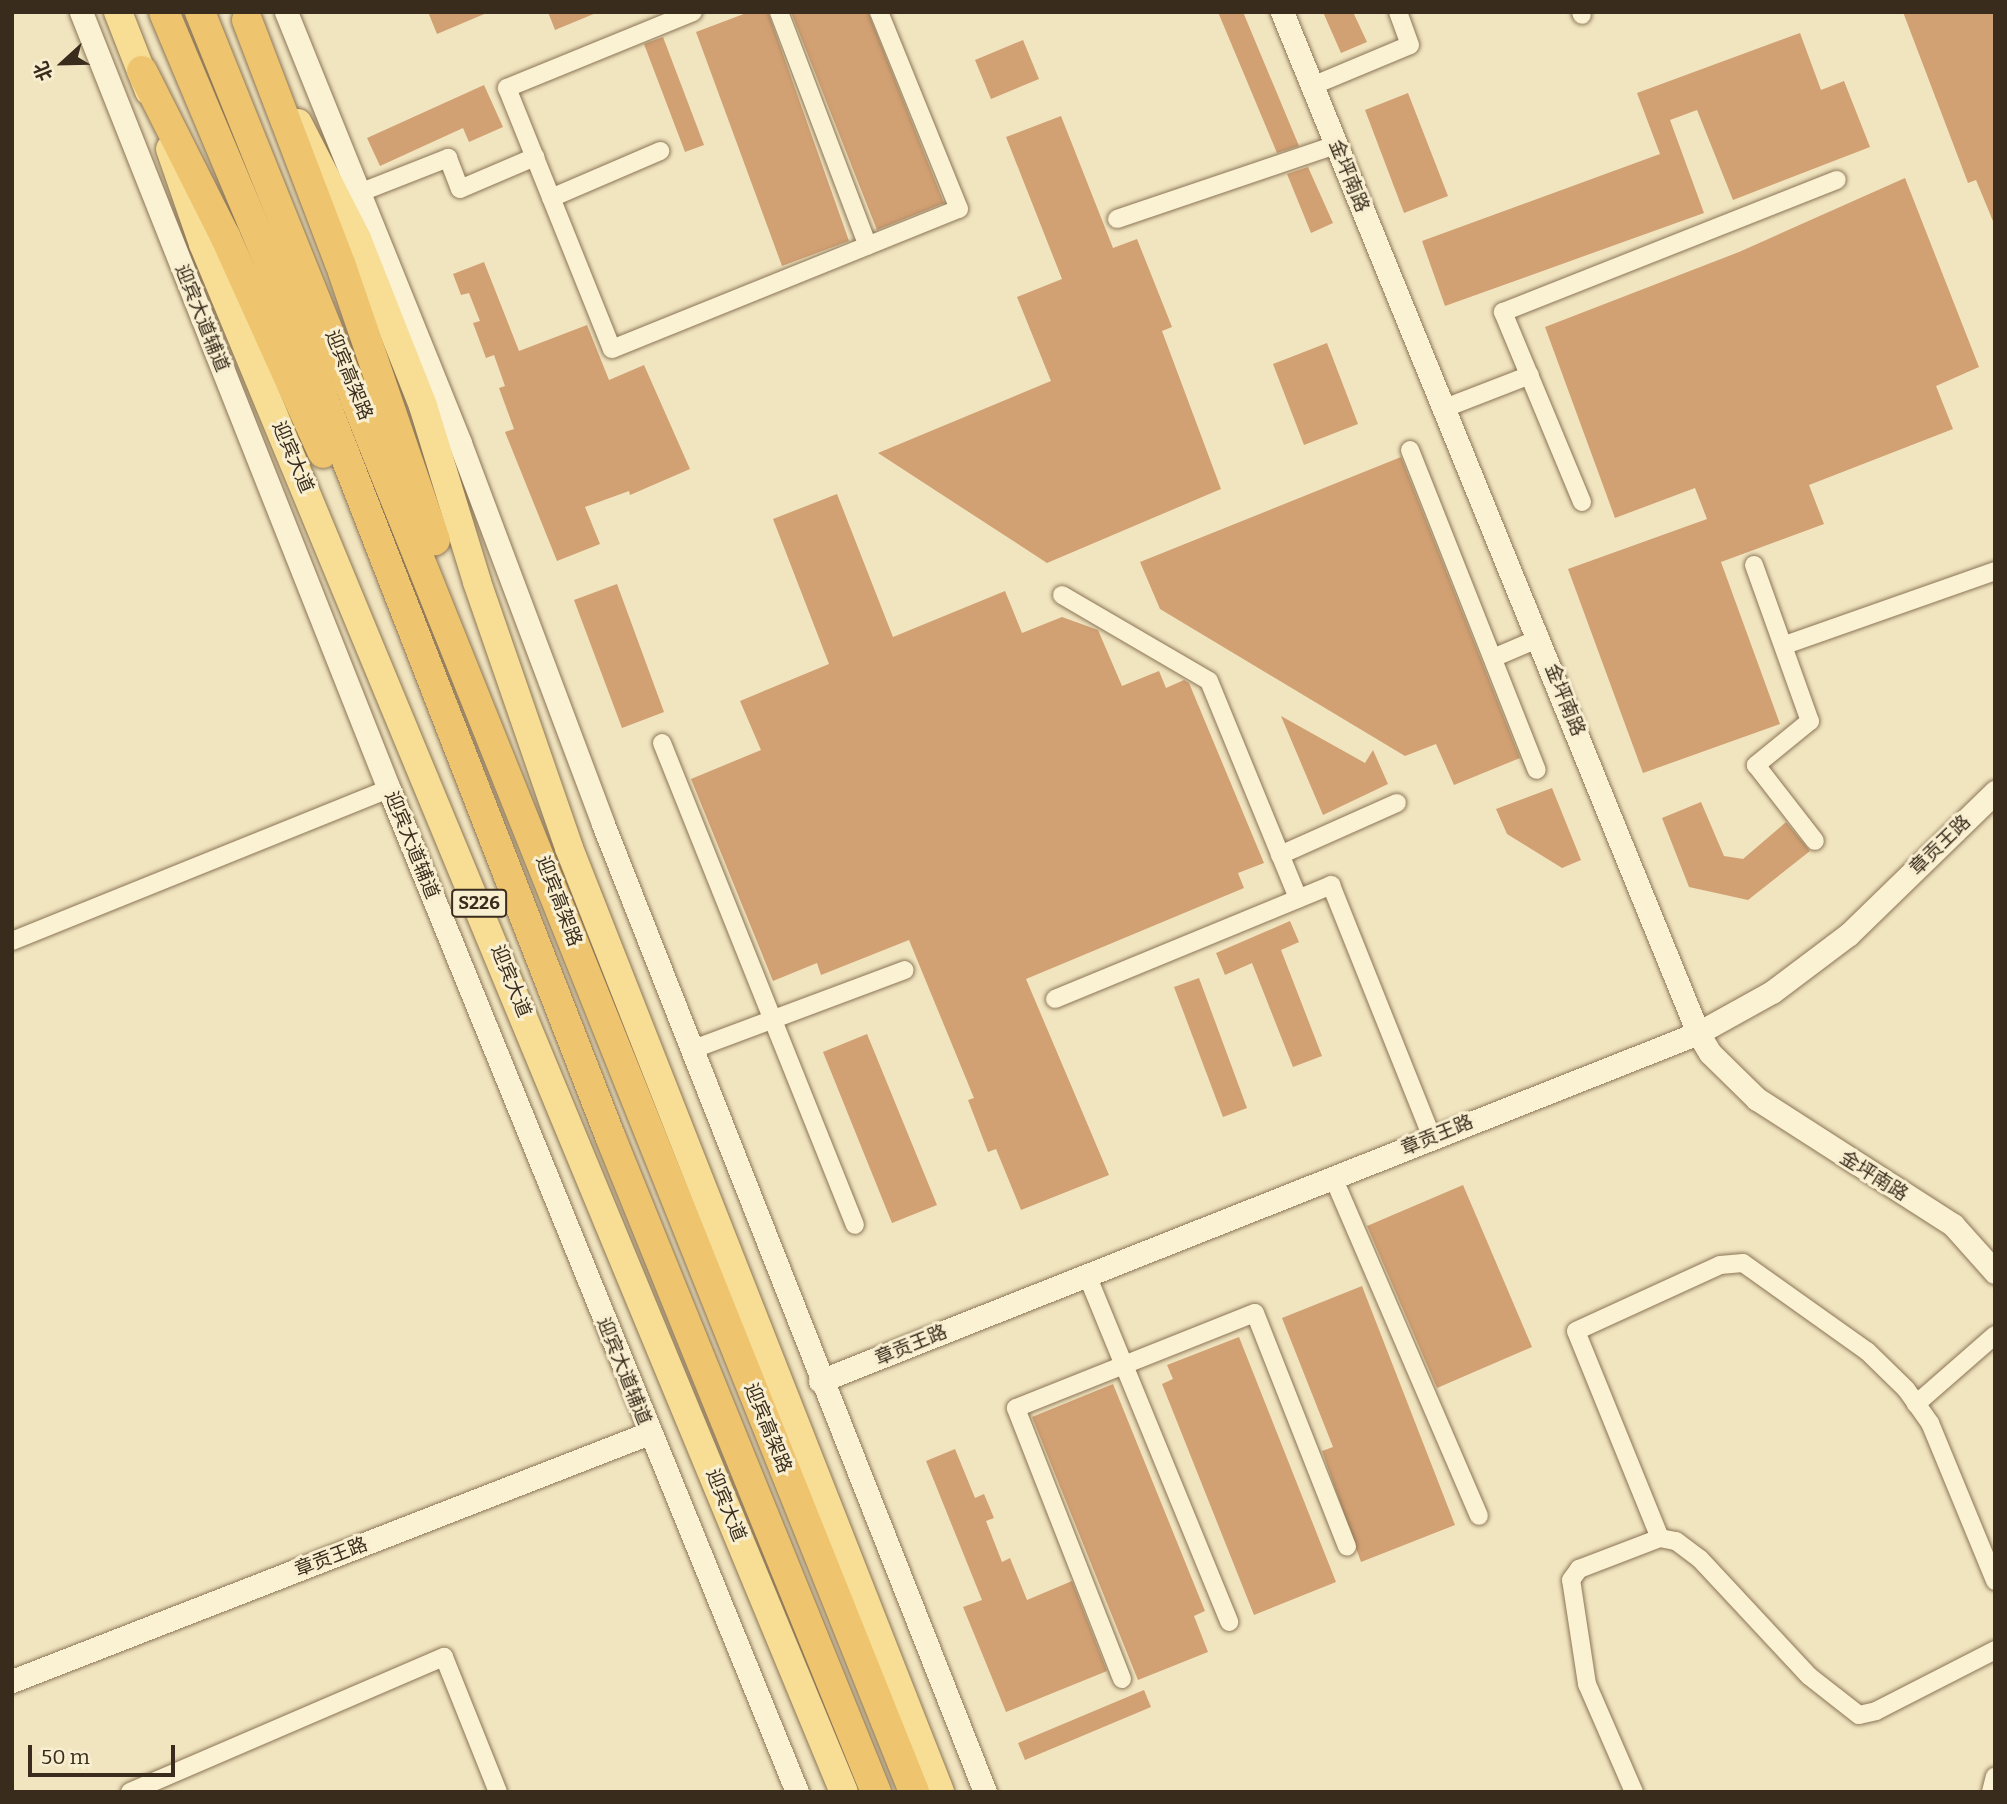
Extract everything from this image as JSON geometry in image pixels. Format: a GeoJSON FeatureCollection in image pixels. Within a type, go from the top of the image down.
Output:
{"type":"FeatureCollection","features":[{"type":"Feature","properties":{"kind":"highway","name":"迎宾高架路"},"geometry":{"type":"LineString","coordinates":[[164,12],[278,283],[503,866],[876,1792]]}},
{"type":"Feature","properties":{"kind":"highway","name":"迎宾高架路"},"geometry":{"type":"LineString","coordinates":[[200,12],[539,849],[914,1792]]}},
{"type":"Feature","properties":{"kind":"highway"},"geometry":{"type":"LineString","coordinates":[[245,16],[340,262],[539,849]]}},
{"type":"Feature","properties":{"kind":"highway"},"geometry":{"type":"LineString","coordinates":[[142,71],[301,403],[503,866]]}},
{"type":"Feature","properties":{"kind":"main road","name":"迎宾大道"},"geometry":{"type":"LineString","coordinates":[[118,12],[142,71],[203,243],[844,1792]]}},
{"type":"Feature","properties":{"kind":"main road"},"geometry":{"type":"LineString","coordinates":[[245,16],[357,239],[423,406],[477,582],[569,848],[940,1792]]}},
{"type":"Feature","properties":{"kind":"street","name":"迎宾大道辅道"},"geometry":{"type":"LineString","coordinates":[[81,12],[389,789],[797,1792]]}},
{"type":"Feature","properties":{"kind":"street"},"geometry":{"type":"LineString","coordinates":[[286,12],[460,443],[691,1050],[985,1792]]}},
{"type":"Feature","properties":{"kind":"street"},"geometry":{"type":"LineString","coordinates":[[693,12],[507,88],[612,349],[959,209],[879,12]]}},
{"type":"Feature","properties":{"kind":"street"},"geometry":{"type":"LineString","coordinates":[[779,12],[868,246]]}},
{"type":"Feature","properties":{"kind":"street","name":"金坪南路"},"geometry":{"type":"LineString","coordinates":[[1282,12],[1540,638],[1698,1033],[1710,1053],[1757,1099],[1953,1225],[1995,1272]]}},
{"type":"Feature","properties":{"kind":"street"},"geometry":{"type":"LineString","coordinates":[[1312,86],[1410,46],[1398,12]]}},
{"type":"Feature","properties":{"kind":"street"},"geometry":{"type":"LineString","coordinates":[[1116,219],[1336,145]]}},
{"type":"Feature","properties":{"kind":"street"},"geometry":{"type":"LineString","coordinates":[[551,198],[660,150]]}},
{"type":"Feature","properties":{"kind":"street"},"geometry":{"type":"LineString","coordinates":[[359,192],[448,158],[460,189],[535,157]]}},
{"type":"Feature","properties":{"kind":"street"},"geometry":{"type":"LineString","coordinates":[[1582,502],[1503,312],[1837,180]]}},
{"type":"Feature","properties":{"kind":"street"},"geometry":{"type":"LineString","coordinates":[[1445,408],[1530,375]]}},
{"type":"Feature","properties":{"kind":"street"},"geometry":{"type":"LineString","coordinates":[[1410,450],[1537,770]]}},
{"type":"Feature","properties":{"kind":"street"},"geometry":{"type":"LineString","coordinates":[[1754,565],[1785,645],[1810,721],[1755,765],[1815,841]]}},
{"type":"Feature","properties":{"kind":"street"},"geometry":{"type":"LineString","coordinates":[[1785,645],[1995,570]]}},
{"type":"Feature","properties":{"kind":"street"},"geometry":{"type":"LineString","coordinates":[[1062,595],[1209,681],[1298,898]]}},
{"type":"Feature","properties":{"kind":"street"},"geometry":{"type":"LineString","coordinates":[[1493,658],[1540,638]]}},
{"type":"Feature","properties":{"kind":"street"},"geometry":{"type":"LineString","coordinates":[[662,743],[855,1225]]}},
{"type":"Feature","properties":{"kind":"street"},"geometry":{"type":"LineString","coordinates":[[12,941],[389,789]]}},
{"type":"Feature","properties":{"kind":"street","name":"章贡王路"},"geometry":{"type":"LineString","coordinates":[[820,1381],[1698,1033],[1772,992],[1849,934],[1995,792]]}},
{"type":"Feature","properties":{"kind":"street"},"geometry":{"type":"LineString","coordinates":[[1280,855],[1397,803]]}},
{"type":"Feature","properties":{"kind":"street"},"geometry":{"type":"LineString","coordinates":[[1055,999],[1331,885],[1432,1137]]}},
{"type":"Feature","properties":{"kind":"street"},"geometry":{"type":"LineString","coordinates":[[691,1050],[905,970]]}},
{"type":"Feature","properties":{"kind":"street"},"geometry":{"type":"LineString","coordinates":[[1333,1177],[1479,1516]]}},
{"type":"Feature","properties":{"kind":"street"},"geometry":{"type":"LineString","coordinates":[[1660,1538],[1576,1331],[1720,1265],[1743,1263],[1867,1351],[1916,1404],[1930,1423],[1995,1581]]}},
{"type":"Feature","properties":{"kind":"street"},"geometry":{"type":"LineString","coordinates":[[1087,1275],[1229,1622]]}},
{"type":"Feature","properties":{"kind":"street"},"geometry":{"type":"LineString","coordinates":[[1122,1679],[1016,1408],[1255,1313],[1347,1547]]}},
{"type":"Feature","properties":{"kind":"street"},"geometry":{"type":"LineString","coordinates":[[1916,1404],[1995,1335]]}},
{"type":"Feature","properties":{"kind":"street","name":"章贡王路"},"geometry":{"type":"LineString","coordinates":[[12,1681],[649,1433]]}},
{"type":"Feature","properties":{"kind":"street"},"geometry":{"type":"LineString","coordinates":[[1634,1792],[1587,1684],[1570,1580],[1579,1569],[1660,1538],[1676,1541],[1700,1559],[1809,1676],[1858,1714],[1875,1710],[1995,1650]]}},
{"type":"Feature","properties":{"kind":"street"},"geometry":{"type":"LineString","coordinates":[[130,1792],[444,1657],[498,1792]]}},
{"type":"Feature","properties":{"kind":"street"},"geometry":{"type":"LineString","coordinates":[[1991,1792],[1995,1776]]}},
{"type":"Feature","properties":{"kind":"building"},"geometry":{"type":"Polygon","coordinates":[[[428,12],[489,12],[437,34],[428,12]]]}},
{"type":"Feature","properties":{"kind":"building"},"geometry":{"type":"Polygon","coordinates":[[[548,12],[596,12],[596,13],[555,30],[548,12]]]}},
{"type":"Feature","properties":{"kind":"building"},"geometry":{"type":"Polygon","coordinates":[[[749,12],[768,12],[849,241],[782,266],[696,32],[749,12]]]}},
{"type":"Feature","properties":{"kind":"building"},"geometry":{"type":"Polygon","coordinates":[[[791,12],[868,12],[944,203],[877,230],[791,12]]]}},
{"type":"Feature","properties":{"kind":"building"},"geometry":{"type":"Polygon","coordinates":[[[1218,12],[1243,12],[1299,146],[1277,153],[1218,12]]]}},
{"type":"Feature","properties":{"kind":"building"},"geometry":{"type":"Polygon","coordinates":[[[1323,12],[1353,12],[1367,42],[1341,53],[1323,12]]]}},
{"type":"Feature","properties":{"kind":"building"},"geometry":{"type":"Polygon","coordinates":[[[1903,12],[1995,12],[1995,226],[1976,180],[1968,183],[1903,12]]]}},
{"type":"Feature","properties":{"kind":"building"},"geometry":{"type":"Polygon","coordinates":[[[1800,33],[1821,90],[1844,81],[1870,147],[1733,200],[1697,110],[1670,120],[1704,213],[1445,306],[1422,241],[1660,154],[1637,93],[1800,33]]]}},
{"type":"Feature","properties":{"kind":"building"},"geometry":{"type":"Polygon","coordinates":[[[663,37],[704,145],[685,152],[644,44],[663,37]]]}},
{"type":"Feature","properties":{"kind":"building"},"geometry":{"type":"Polygon","coordinates":[[[1023,40],[1039,79],[991,99],[975,60],[1023,40]]]}},
{"type":"Feature","properties":{"kind":"building"},"geometry":{"type":"Polygon","coordinates":[[[484,85],[503,127],[469,142],[463,128],[380,166],[367,138],[484,85]]]}},
{"type":"Feature","properties":{"kind":"building"},"geometry":{"type":"Polygon","coordinates":[[[1408,93],[1448,196],[1404,213],[1365,110],[1408,93]]]}},
{"type":"Feature","properties":{"kind":"building"},"geometry":{"type":"Polygon","coordinates":[[[1061,116],[1113,248],[1137,239],[1172,327],[1162,331],[1221,489],[1047,563],[878,453],[1051,381],[1017,297],[1062,279],[1006,137],[1061,116]]]}},
{"type":"Feature","properties":{"kind":"building"},"geometry":{"type":"Polygon","coordinates":[[[1308,167],[1333,223],[1311,233],[1287,174],[1308,167]]]}},
{"type":"Feature","properties":{"kind":"building"},"geometry":{"type":"Polygon","coordinates":[[[1905,178],[1979,367],[1936,386],[1953,429],[1809,485],[1824,524],[1721,562],[1780,724],[1643,773],[1568,569],[1707,519],[1695,488],[1615,518],[1545,327],[1739,252],[1905,178]]]}},
{"type":"Feature","properties":{"kind":"building"},"geometry":{"type":"Polygon","coordinates":[[[484,262],[519,351],[587,325],[609,380],[644,365],[690,469],[630,495],[629,491],[585,507],[600,544],[557,561],[505,432],[514,429],[499,388],[505,386],[494,355],[486,358],[473,323],[480,321],[469,293],[461,295],[453,274],[484,262]]]}},
{"type":"Feature","properties":{"kind":"building"},"geometry":{"type":"Polygon","coordinates":[[[1327,343],[1358,424],[1304,445],[1273,364],[1327,343]]]}},
{"type":"Feature","properties":{"kind":"building"},"geometry":{"type":"Polygon","coordinates":[[[1401,457],[1520,758],[1454,785],[1436,744],[1405,756],[1160,609],[1140,562],[1401,457]]]}},
{"type":"Feature","properties":{"kind":"building"},"geometry":{"type":"Polygon","coordinates":[[[837,494],[893,637],[1005,591],[1022,633],[1062,617],[1098,630],[1122,686],[1159,671],[1166,688],[1184,680],[1189,683],[1264,863],[1238,873],[1244,888],[1026,979],[1109,1175],[1021,1210],[996,1149],[988,1152],[968,1100],[974,1098],[909,940],[821,975],[817,963],[773,981],[691,779],[761,750],[740,701],[829,664],[773,519],[837,494]]]}},
{"type":"Feature","properties":{"kind":"building"},"geometry":{"type":"Polygon","coordinates":[[[617,584],[664,712],[622,728],[574,600],[617,584]]]}},
{"type":"Feature","properties":{"kind":"building"},"geometry":{"type":"Polygon","coordinates":[[[1281,716],[1365,763],[1373,750],[1388,784],[1323,815],[1281,716]]]}},
{"type":"Feature","properties":{"kind":"building"},"geometry":{"type":"Polygon","coordinates":[[[1552,788],[1581,860],[1562,868],[1507,834],[1496,809],[1552,788]]]}},
{"type":"Feature","properties":{"kind":"building"},"geometry":{"type":"Polygon","coordinates":[[[1701,802],[1724,856],[1743,859],[1786,822],[1810,851],[1748,900],[1689,887],[1662,818],[1701,802]]]}},
{"type":"Feature","properties":{"kind":"building"},"geometry":{"type":"Polygon","coordinates":[[[1290,921],[1299,942],[1281,950],[1322,1056],[1293,1067],[1252,963],[1225,975],[1216,953],[1290,921]]]}},
{"type":"Feature","properties":{"kind":"building"},"geometry":{"type":"Polygon","coordinates":[[[1199,978],[1247,1108],[1223,1117],[1174,987],[1199,978]]]}},
{"type":"Feature","properties":{"kind":"building"},"geometry":{"type":"Polygon","coordinates":[[[867,1034],[937,1205],[892,1223],[823,1052],[867,1034]]]}},
{"type":"Feature","properties":{"kind":"building"},"geometry":{"type":"Polygon","coordinates":[[[1463,1185],[1532,1347],[1437,1388],[1367,1226],[1463,1185]]]}},
{"type":"Feature","properties":{"kind":"building"},"geometry":{"type":"Polygon","coordinates":[[[1362,1286],[1455,1525],[1361,1562],[1322,1451],[1333,1447],[1282,1318],[1362,1286]]]}},
{"type":"Feature","properties":{"kind":"building"},"geometry":{"type":"Polygon","coordinates":[[[1239,1337],[1336,1582],[1254,1615],[1162,1384],[1173,1379],[1167,1365],[1239,1337]]]}},
{"type":"Feature","properties":{"kind":"building"},"geometry":{"type":"Polygon","coordinates":[[[1113,1384],[1205,1611],[1194,1616],[1208,1652],[1138,1680],[1032,1417],[1113,1384]]]}},
{"type":"Feature","properties":{"kind":"building"},"geometry":{"type":"Polygon","coordinates":[[[955,1449],[975,1498],[984,1494],[994,1518],[986,1521],[1002,1562],[1010,1558],[1027,1600],[1072,1581],[1107,1671],[1006,1712],[963,1607],[982,1600],[926,1461],[955,1449]]]}},
{"type":"Feature","properties":{"kind":"building"},"geometry":{"type":"Polygon","coordinates":[[[1144,1690],[1151,1707],[1025,1760],[1018,1743],[1144,1690]]]}}]}
